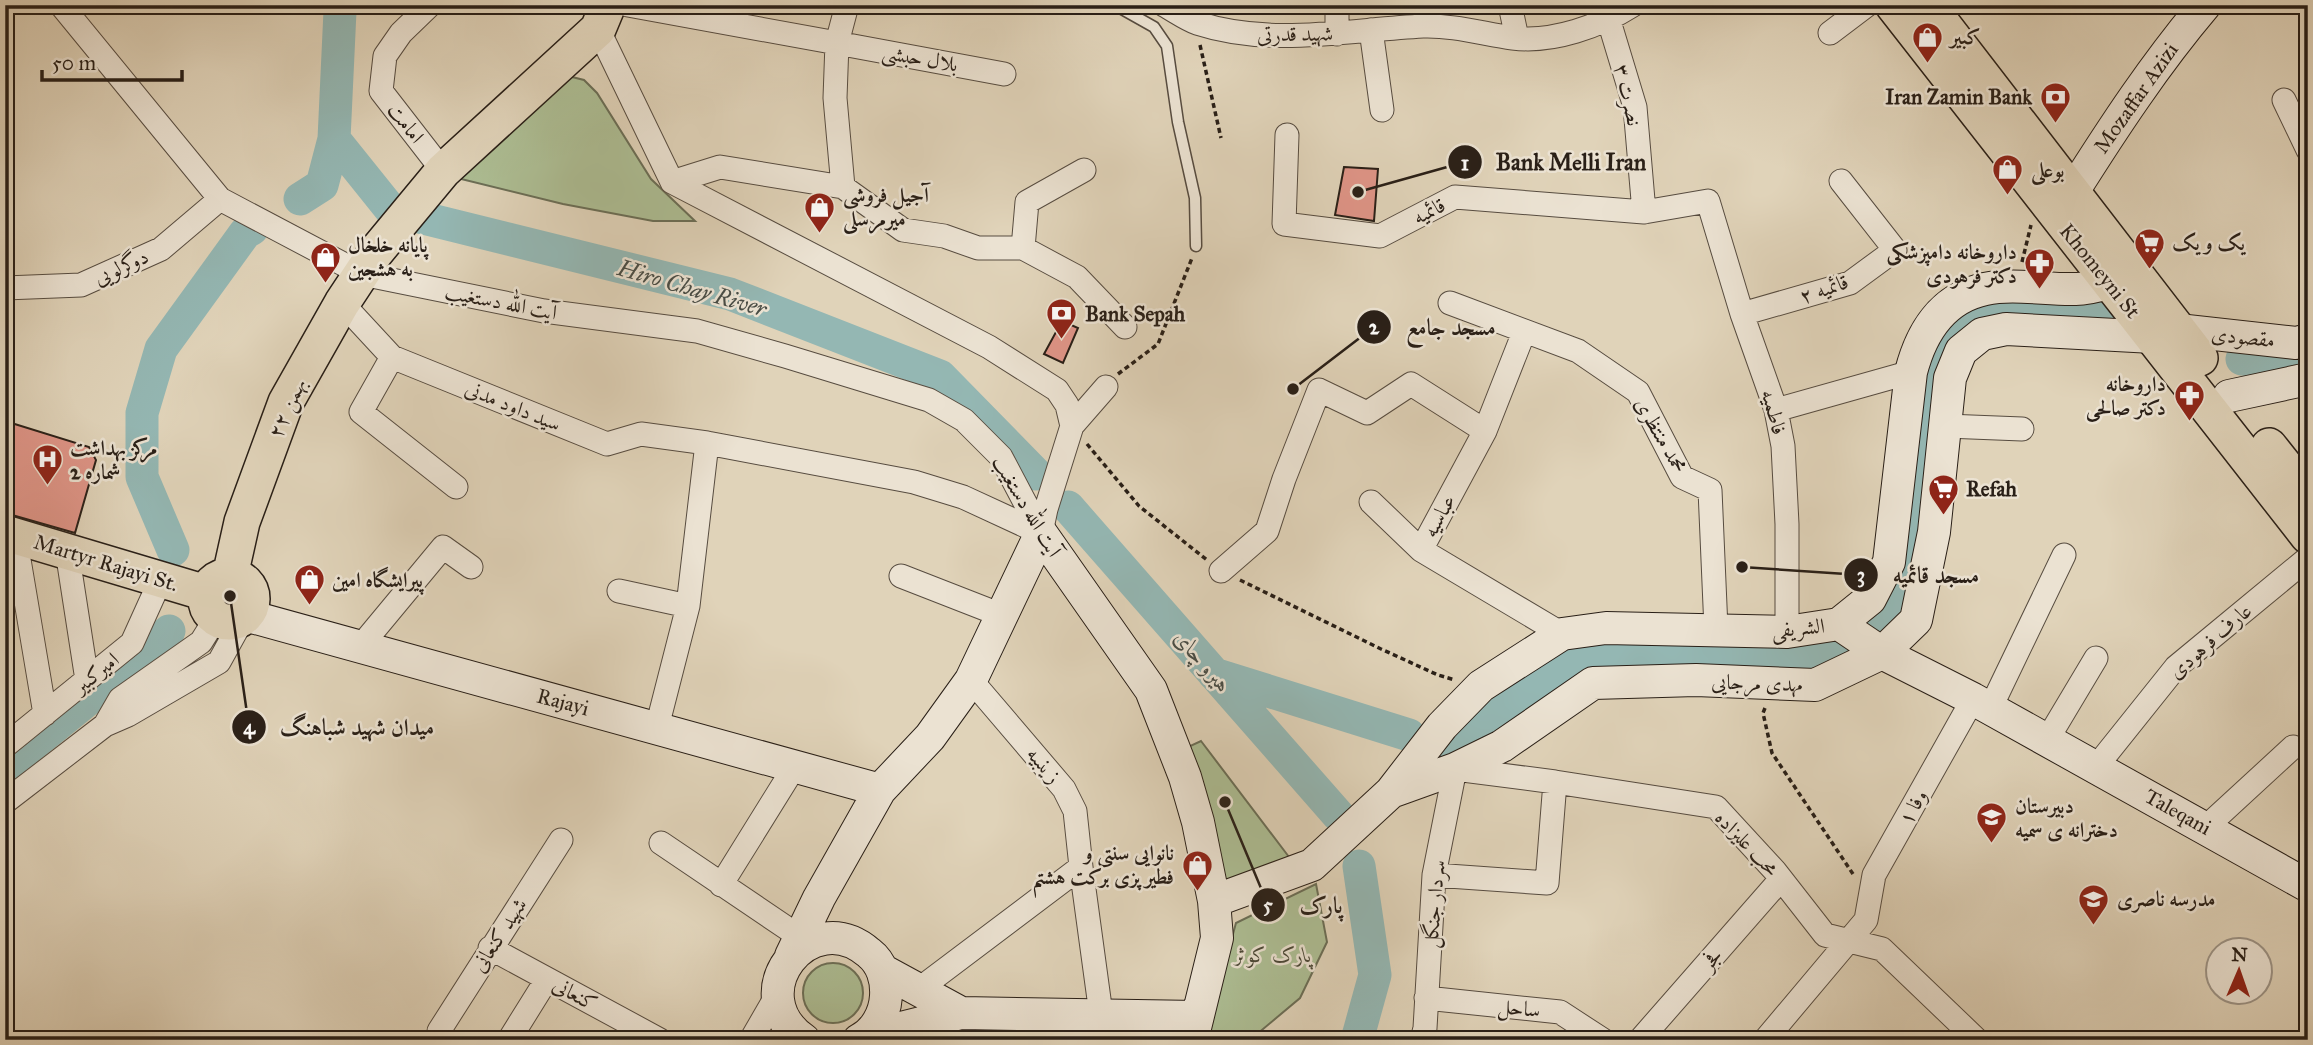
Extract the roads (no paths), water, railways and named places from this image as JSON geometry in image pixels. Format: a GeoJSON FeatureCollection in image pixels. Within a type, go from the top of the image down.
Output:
{"type":"FeatureCollection","features":[{"type":"Feature","properties":{"kind":"main road","name":"Khomeyni St"},"geometry":{"type":"LineString","coordinates":[[1893,5],[1991,129],[2056,194],[2166,333],[2308,536]]}},
{"type":"Feature","properties":{"kind":"main road","name":"Khomeyni St"},"geometry":{"type":"LineString","coordinates":[[1928,5],[2056,194],[2108,284],[2166,333],[2229,396],[2308,495]]}},
{"type":"Feature","properties":{"kind":"main road","name":"Mozaffar Azizi"},"geometry":{"type":"LineString","coordinates":[[2056,194],[2121,116],[2204,5]]}},
{"type":"Feature","properties":{"kind":"main road"},"geometry":{"type":"LineString","coordinates":[[443,171],[603,17]]}},
{"type":"Feature","properties":{"kind":"main road","name":"۲۲ بهمن"},"geometry":{"type":"LineString","coordinates":[[224,601],[242,522],[286,402],[341,303],[369,263],[443,171]]}},
{"type":"Feature","properties":{"kind":"main road","name":"الشریفی"},"geometry":{"type":"LineString","coordinates":[[1391,792],[1442,726],[1481,686],[1562,634],[1606,628],[1787,632],[1839,624],[1870,599],[1889,562],[1911,372],[1917,347],[1931,323],[1958,299],[1986,289],[2079,289],[2108,284]]}},
{"type":"Feature","properties":{"kind":"main road","name":"مهدی مرجایی"},"geometry":{"type":"LineString","coordinates":[[1391,792],[1455,769],[1502,746],[1593,683],[1696,680],[1815,685],[1882,653],[1916,620],[1934,531],[1950,378],[1961,351],[1982,334],[2006,329],[2166,333]]}},
{"type":"Feature","properties":{"kind":"main road","name":"مقصودی"},"geometry":{"type":"LineString","coordinates":[[2166,333],[2296,342],[2308,340]]}},
{"type":"Feature","properties":{"kind":"main road"},"geometry":{"type":"LineString","coordinates":[[2229,396],[2308,379]]}},
{"type":"Feature","properties":{"kind":"main road"},"geometry":{"type":"LineString","coordinates":[[797,1038],[780,1010],[777,995],[783,968],[880,790],[930,737],[971,681],[1028,563],[1043,521]]}},
{"type":"Feature","properties":{"kind":"main road","name":"آیت الله دستغیب"},"geometry":{"type":"LineString","coordinates":[[1043,521],[1152,690],[1185,777],[1198,822],[1214,901],[1217,938],[1194,1028]]}},
{"type":"Feature","properties":{"kind":"main road","name":"Martyr Rajayi St."},"geometry":{"type":"LineString","coordinates":[[10,535],[161,579],[224,601]]}},
{"type":"Feature","properties":{"kind":"main road","name":"Rajayi"},"geometry":{"type":"LineString","coordinates":[[224,601],[360,647],[880,790]]}},
{"type":"Feature","properties":{"kind":"main road","name":"Taleqani"},"geometry":{"type":"LineString","coordinates":[[1839,624],[1882,653],[1982,704],[2308,886]]}},
{"type":"Feature","properties":{"kind":"main road"},"geometry":{"type":"LineString","coordinates":[[1214,901],[1312,865],[1391,792]]}},
{"type":"Feature","properties":{"kind":"main road"},"geometry":{"type":"LineString","coordinates":[[819,898],[848,940]]}},
{"type":"Feature","properties":{"kind":"main road"},"geometry":{"type":"LineString","coordinates":[[795,947],[832,938],[848,940],[874,957],[882,970],[887,988],[886,1006],[878,1023],[862,1038]]}},
{"type":"Feature","properties":{"kind":"main road"},"geometry":{"type":"LineString","coordinates":[[882,970],[961,1013]]}},
{"type":"Feature","properties":{"kind":"main road"},"geometry":{"type":"LineString","coordinates":[[862,1038],[961,1013],[1101,1014],[1194,1028]]}},
{"type":"Feature","properties":{"kind":"street"},"geometry":{"type":"LineString","coordinates":[[61,5],[220,199]]}},
{"type":"Feature","properties":{"kind":"street","name":"امامت"},"geometry":{"type":"LineString","coordinates":[[430,5],[401,33],[385,56],[381,91],[443,171]]}},
{"type":"Feature","properties":{"kind":"street","name":"بلال حبشی"},"geometry":{"type":"LineString","coordinates":[[628,5],[1004,74]]}},
{"type":"Feature","properties":{"kind":"street"},"geometry":{"type":"LineString","coordinates":[[843,187],[835,98],[837,43],[847,5]]}},
{"type":"Feature","properties":{"kind":"street","name":"شهید قدرتی"},"geometry":{"type":"LineString","coordinates":[[1164,5],[1194,22],[1240,34],[1290,37],[1427,26],[1517,38],[1564,35],[1609,21],[1633,5]]}},
{"type":"Feature","properties":{"kind":"street"},"geometry":{"type":"LineString","coordinates":[[1336,34],[1338,5]]}},
{"type":"Feature","properties":{"kind":"street"},"geometry":{"type":"LineString","coordinates":[[1510,5],[1517,38]]}},
{"type":"Feature","properties":{"kind":"street"},"geometry":{"type":"LineString","coordinates":[[1830,33],[1867,5]]}},
{"type":"Feature","properties":{"kind":"street"},"geometry":{"type":"LineString","coordinates":[[603,17],[671,182],[989,347],[1057,390],[1067,405],[1072,426]]}},
{"type":"Feature","properties":{"kind":"street","name":"نصرت ۳"},"geometry":{"type":"LineString","coordinates":[[1609,21],[1635,107],[1644,212]]}},
{"type":"Feature","properties":{"kind":"street"},"geometry":{"type":"LineString","coordinates":[[1371,30],[1382,110]]}},
{"type":"Feature","properties":{"kind":"street"},"geometry":{"type":"LineString","coordinates":[[2284,100],[2308,149]]}},
{"type":"Feature","properties":{"kind":"street","name":"قائمیه"},"geometry":{"type":"LineString","coordinates":[[1287,135],[1284,224],[1380,236],[1455,197],[1644,212],[1709,201]]}},
{"type":"Feature","properties":{"kind":"street"},"geometry":{"type":"LineString","coordinates":[[671,182],[720,167],[843,187],[903,230],[944,236],[978,248],[1023,248],[1077,277],[1125,327]]}},
{"type":"Feature","properties":{"kind":"street"},"geometry":{"type":"LineString","coordinates":[[1023,248],[1027,202],[1084,170]]}},
{"type":"Feature","properties":{"kind":"street","name":"قائمیه ۲"},"geometry":{"type":"LineString","coordinates":[[1742,314],[1850,283],[1895,250],[1841,181]]}},
{"type":"Feature","properties":{"kind":"street","name":"آیت الله دستغیب"},"geometry":{"type":"LineString","coordinates":[[220,199],[369,263],[544,311],[697,331],[929,400],[964,421],[1001,457],[1043,521]]}},
{"type":"Feature","properties":{"kind":"street","name":"دوگرلویی"},"geometry":{"type":"LineString","coordinates":[[5,288],[81,285],[161,248],[220,199]]}},
{"type":"Feature","properties":{"kind":"street","name":"فاطمیه"},"geometry":{"type":"LineString","coordinates":[[1709,201],[1742,314],[1776,410],[1783,446],[1787,524],[1787,632]]}},
{"type":"Feature","properties":{"kind":"street","name":"سید داود مدنی"},"geometry":{"type":"LineString","coordinates":[[341,303],[392,357],[607,444],[641,435],[707,443],[914,482],[1043,521]]}},
{"type":"Feature","properties":{"kind":"street","name":"محمد منتظری"},"geometry":{"type":"LineString","coordinates":[[1450,303],[1578,351],[1638,392],[1682,477],[1710,490],[1716,629]]}},
{"type":"Feature","properties":{"kind":"street","name":"عباسیه"},"geometry":{"type":"LineString","coordinates":[[1524,332],[1485,431],[1421,550],[1562,634]]}},
{"type":"Feature","properties":{"kind":"street"},"geometry":{"type":"LineString","coordinates":[[392,357],[361,412],[456,487]]}},
{"type":"Feature","properties":{"kind":"street"},"geometry":{"type":"LineString","coordinates":[[1776,410],[1911,372]]}},
{"type":"Feature","properties":{"kind":"street"},"geometry":{"type":"LineString","coordinates":[[1221,571],[1267,531],[1284,478],[1319,390],[1367,413],[1410,384],[1485,431]]}},
{"type":"Feature","properties":{"kind":"street"},"geometry":{"type":"LineString","coordinates":[[1043,521],[1072,426],[1106,387]]}},
{"type":"Feature","properties":{"kind":"street"},"geometry":{"type":"LineString","coordinates":[[1945,426],[2022,429]]}},
{"type":"Feature","properties":{"kind":"street"},"geometry":{"type":"LineString","coordinates":[[657,727],[688,606],[707,443]]}},
{"type":"Feature","properties":{"kind":"street"},"geometry":{"type":"LineString","coordinates":[[1371,502],[1421,550]]}},
{"type":"Feature","properties":{"kind":"street"},"geometry":{"type":"LineString","coordinates":[[10,535],[45,714]]}},
{"type":"Feature","properties":{"kind":"street"},"geometry":{"type":"LineString","coordinates":[[360,647],[443,547],[471,567]]}},
{"type":"Feature","properties":{"kind":"street"},"geometry":{"type":"LineString","coordinates":[[67,551],[87,680]]}},
{"type":"Feature","properties":{"kind":"street","name":"وفا ۱"},"geometry":{"type":"LineString","coordinates":[[1848,940],[1868,909],[1874,875],[1982,704],[2064,555]]}},
{"type":"Feature","properties":{"kind":"street","name":"عارف فرهودی"},"geometry":{"type":"LineString","coordinates":[[2096,767],[2176,667],[2308,558]]}},
{"type":"Feature","properties":{"kind":"street"},"geometry":{"type":"LineString","coordinates":[[901,576],[1001,615]]}},
{"type":"Feature","properties":{"kind":"street","name":"امیرکبیر"},"geometry":{"type":"LineString","coordinates":[[5,746],[132,643],[161,579]]}},
{"type":"Feature","properties":{"kind":"street"},"geometry":{"type":"LineString","coordinates":[[619,591],[688,606]]}},
{"type":"Feature","properties":{"kind":"street","name":"امیرکبیر"},"geometry":{"type":"LineString","coordinates":[[5,802],[106,725],[120,699],[201,642],[224,601]]}},
{"type":"Feature","properties":{"kind":"street"},"geometry":{"type":"LineString","coordinates":[[2047,740],[2096,657]]}},
{"type":"Feature","properties":{"kind":"street","name":"زینبیه"},"geometry":{"type":"LineString","coordinates":[[971,681],[1064,789],[1075,811],[1101,1014]]}},
{"type":"Feature","properties":{"kind":"street"},"geometry":{"type":"LineString","coordinates":[[2205,828],[2293,747]]}},
{"type":"Feature","properties":{"kind":"street"},"geometry":{"type":"LineString","coordinates":[[721,885],[795,766]]}},
{"type":"Feature","properties":{"kind":"street","name":"محب علیزاده"},"geometry":{"type":"LineString","coordinates":[[1455,769],[1716,807],[1781,879],[1825,935],[1882,949],[1977,1040]]}},
{"type":"Feature","properties":{"kind":"street","name":"سردار جنگل"},"geometry":{"type":"LineString","coordinates":[[1422,1040],[1434,875],[1455,769]]}},
{"type":"Feature","properties":{"kind":"street"},"geometry":{"type":"LineString","coordinates":[[1434,875],[1547,884],[1555,782]]}},
{"type":"Feature","properties":{"kind":"street","name":"شهید کنعانی"},"geometry":{"type":"LineString","coordinates":[[439,1031],[561,840]]}},
{"type":"Feature","properties":{"kind":"street"},"geometry":{"type":"LineString","coordinates":[[661,843],[721,885],[795,947]]}},
{"type":"Feature","properties":{"kind":"street"},"geometry":{"type":"LineString","coordinates":[[918,990],[1081,867]]}},
{"type":"Feature","properties":{"kind":"street","name":"فجر"},"geometry":{"type":"LineString","coordinates":[[1640,1040],[1781,879]]}},
{"type":"Feature","properties":{"kind":"street"},"geometry":{"type":"LineString","coordinates":[[1765,1040],[1848,940]]}},
{"type":"Feature","properties":{"kind":"street","name":"کنعانی"},"geometry":{"type":"LineString","coordinates":[[490,948],[660,1040]]}},
{"type":"Feature","properties":{"kind":"street"},"geometry":{"type":"LineString","coordinates":[[509,1040],[547,979]]}},
{"type":"Feature","properties":{"kind":"street"},"geometry":{"type":"LineString","coordinates":[[751,1040],[777,995]]}},
{"type":"Feature","properties":{"kind":"street","name":"ساحل"},"geometry":{"type":"LineString","coordinates":[[1426,998],[1560,1012],[1603,1040]]}},
{"type":"Feature","properties":{"kind":"lane"},"geometry":{"type":"LineString","coordinates":[[1121,5],[1122,9],[1154,27],[1167,46],[1178,122],[1195,198],[1196,246]]}},
{"type":"Feature","properties":{"kind":"waterway"},"geometry":{"type":"LineString","coordinates":[[300,199],[322,185],[334,139],[340,11],[343,5]]}},
{"type":"Feature","properties":{"kind":"waterway","name":"Hiro Chay River"},"geometry":{"type":"LineString","coordinates":[[334,139],[391,210],[730,294],[940,376],[1036,474]]}},
{"type":"Feature","properties":{"kind":"waterway"},"geometry":{"type":"LineString","coordinates":[[173,550],[142,477],[142,413],[161,349],[245,233],[252,229]]}},
{"type":"Feature","properties":{"kind":"waterway"},"geometry":{"type":"LineString","coordinates":[[1879,627],[1929,486],[1930,390],[1961,325],[2010,306],[2111,314]]}},
{"type":"Feature","properties":{"kind":"waterway"},"geometry":{"type":"LineString","coordinates":[[2242,359],[2290,364],[2308,359]]}},
{"type":"Feature","properties":{"kind":"waterway","name":"هیرو چای"},"geometry":{"type":"LineString","coordinates":[[1068,507],[1338,815]]}},
{"type":"Feature","properties":{"kind":"waterway"},"geometry":{"type":"LineString","coordinates":[[5,767],[169,631]]}},
{"type":"Feature","properties":{"kind":"waterway"},"geometry":{"type":"LineString","coordinates":[[1449,746],[1581,651],[1777,658],[1843,645]]}},
{"type":"Feature","properties":{"kind":"waterway"},"geometry":{"type":"LineString","coordinates":[[1214,674],[1409,735]]}},
{"type":"Feature","properties":{"kind":"waterway"},"geometry":{"type":"LineString","coordinates":[[1357,1040],[1375,975],[1359,866]]}},
{"type":"Feature","properties":{"kind":"place","name":"کبیر"},"geometry":{"type":"Point","coordinates":[1927,64]}},
{"type":"Feature","properties":{"kind":"place","name":"Iran Zamin Bank"},"geometry":{"type":"Point","coordinates":[2055,124]}},
{"type":"Feature","properties":{"kind":"place","name":"Bank Melli Iran"},"geometry":{"type":"Point","coordinates":[1358,192]}},
{"type":"Feature","properties":{"kind":"place","name":"بوعلی"},"geometry":{"type":"Point","coordinates":[2008,197]}},
{"type":"Feature","properties":{"kind":"place","name":"آجیل فروشی میرمرسلی"},"geometry":{"type":"Point","coordinates":[820,234]}},
{"type":"Feature","properties":{"kind":"place","name":"یک و یک"},"geometry":{"type":"Point","coordinates":[2149,270]}},
{"type":"Feature","properties":{"kind":"place","name":"پایانه خلخال به هشجین"},"geometry":{"type":"Point","coordinates":[325,284]}},
{"type":"Feature","properties":{"kind":"place","name":"داروخانه دامپزشکی دکتر فرهودی"},"geometry":{"type":"Point","coordinates":[2040,291]}},
{"type":"Feature","properties":{"kind":"place","name":"Bank Sepah"},"geometry":{"type":"Point","coordinates":[1062,341]}},
{"type":"Feature","properties":{"kind":"place","name":"مسجد جامع"},"geometry":{"type":"Point","coordinates":[1293,389]}},
{"type":"Feature","properties":{"kind":"place","name":"داروخانه دکتر صالحی"},"geometry":{"type":"Point","coordinates":[2189,423]}},
{"type":"Feature","properties":{"kind":"place","name":"مرکز بهداشت شماره 2"},"geometry":{"type":"Point","coordinates":[47,487]}},
{"type":"Feature","properties":{"kind":"place","name":"Refah"},"geometry":{"type":"Point","coordinates":[1943,516]}},
{"type":"Feature","properties":{"kind":"place","name":"مسجد قائمیه"},"geometry":{"type":"Point","coordinates":[1742,567]}},
{"type":"Feature","properties":{"kind":"place","name":"میدان شهید شباهنگ"},"geometry":{"type":"Point","coordinates":[230,596]}},
{"type":"Feature","properties":{"kind":"place","name":"پیرایشگاه امین"},"geometry":{"type":"Point","coordinates":[309,607]}},
{"type":"Feature","properties":{"kind":"place","name":"پارک"},"geometry":{"type":"Point","coordinates":[1225,802]}},
{"type":"Feature","properties":{"kind":"place","name":"دبیرستان دخترانه ی سمیه"},"geometry":{"type":"Point","coordinates":[1992,845]}},
{"type":"Feature","properties":{"kind":"place","name":"نانوایی سنتی و فطیر پزی برکت هشتم"},"geometry":{"type":"Point","coordinates":[1197,892]}},
{"type":"Feature","properties":{"kind":"place","name":"مدرسه ناصری"},"geometry":{"type":"Point","coordinates":[2094,926]}},
{"type":"Feature","properties":{"kind":"park label","name":"پارک کوثر"},"geometry":{"type":"Point","coordinates":[1273,955]}}]}
